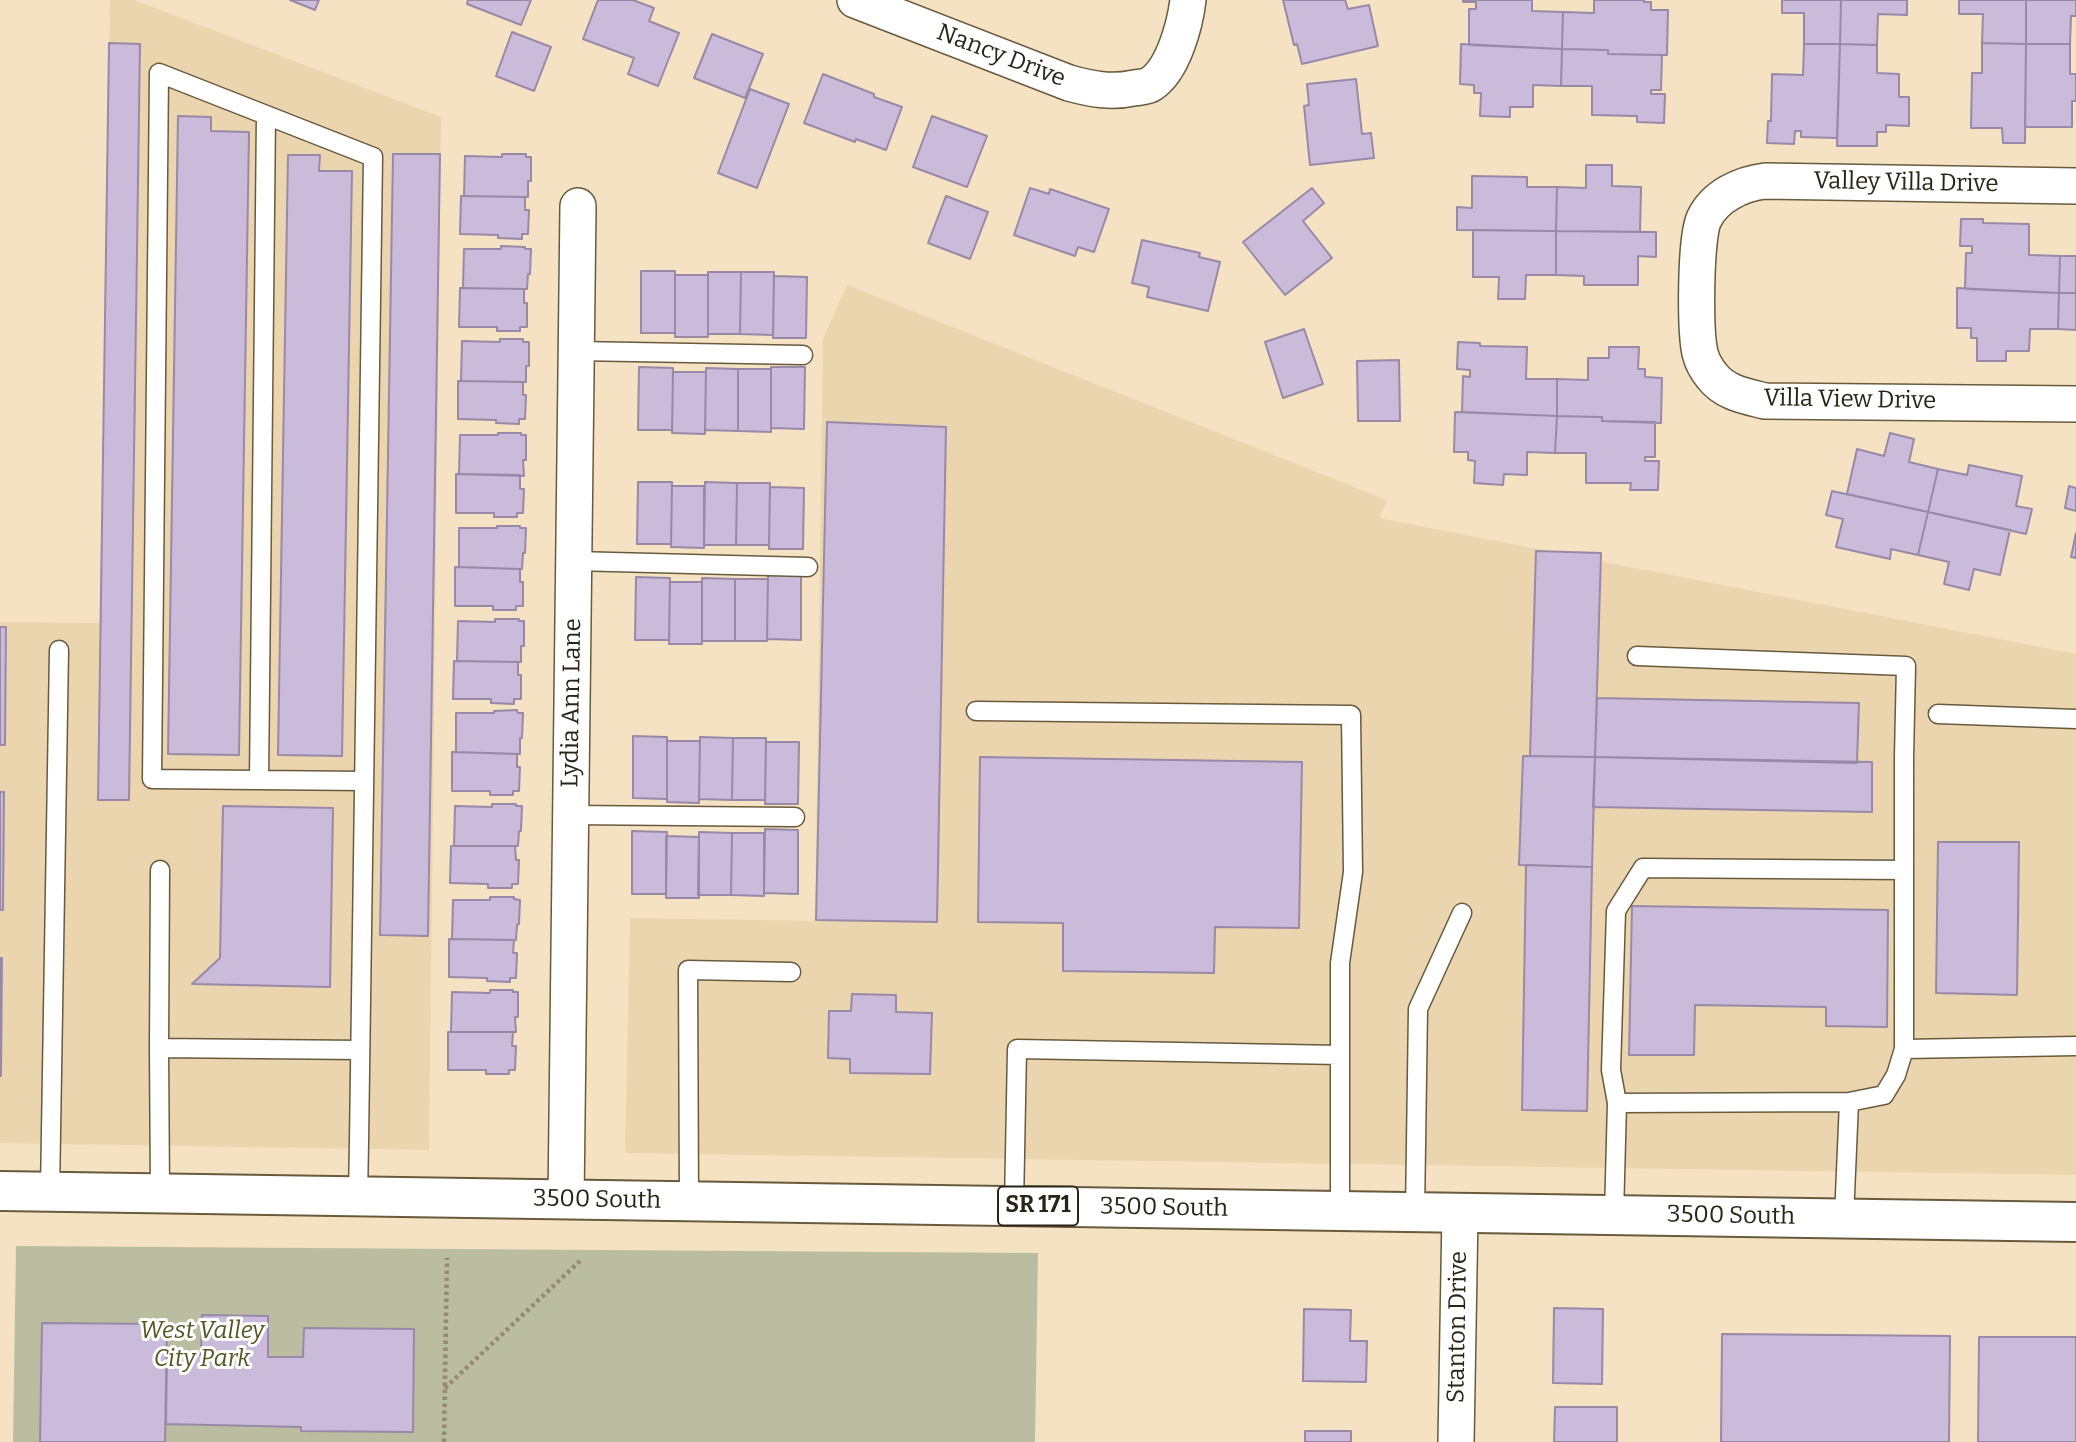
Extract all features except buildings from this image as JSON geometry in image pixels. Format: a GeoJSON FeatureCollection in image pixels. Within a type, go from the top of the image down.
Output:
{"type":"FeatureCollection","features":[{"type":"Feature","properties":{"kind":"main road","name":"3500 South"},"geometry":{"type":"LineString","coordinates":[[0,1191],[2076,1222]]}},
{"type":"Feature","properties":{"kind":"street","name":"Nancy Drive"},"geometry":{"type":"LineString","coordinates":[[855,0],[1069,83],[1097,90],[1123,90],[1150,85],[1167,67],[1179,41],[1188,0]]}},
{"type":"Feature","properties":{"kind":"street","name":"Valley Villa Drive"},"geometry":{"type":"LineString","coordinates":[[1738,188],[1765,181],[2076,186]]}},
{"type":"Feature","properties":{"kind":"street","name":"Villa View Drive"},"geometry":{"type":"LineString","coordinates":[[1738,188],[1724,196],[1709,211],[1698,242],[1698,339],[1704,363],[1720,385],[1733,392],[1765,401],[2076,404]]}},
{"type":"Feature","properties":{"kind":"street","name":"Lydia Ann Lane"},"geometry":{"type":"LineString","coordinates":[[566,1200],[578,206]]}},
{"type":"Feature","properties":{"kind":"street","name":"Stanton Drive"},"geometry":{"type":"LineString","coordinates":[[1456,1442],[1460,1213]]}},
{"type":"Feature","properties":{"kind":"lane"},"geometry":{"type":"LineString","coordinates":[[358,1197],[360,1050],[364,781],[373,157],[159,73],[152,779],[364,781]]}},
{"type":"Feature","properties":{"kind":"lane"},"geometry":{"type":"LineString","coordinates":[[259,780],[266,115]]}},
{"type":"Feature","properties":{"kind":"lane"},"geometry":{"type":"LineString","coordinates":[[576,351],[803,355]]}},
{"type":"Feature","properties":{"kind":"lane"},"geometry":{"type":"LineString","coordinates":[[573,561],[808,567]]}},
{"type":"Feature","properties":{"kind":"lane"},"geometry":{"type":"LineString","coordinates":[[50,1192],[60,650]]}},
{"type":"Feature","properties":{"kind":"lane"},"geometry":{"type":"LineString","coordinates":[[1617,1103],[1849,1102],[1884,1095],[1896,1075],[1904,1049],[1906,666],[1637,656]]}},
{"type":"Feature","properties":{"kind":"lane"},"geometry":{"type":"LineString","coordinates":[[976,711],[1351,715],[1353,872],[1340,963],[1340,1211]]}},
{"type":"Feature","properties":{"kind":"lane"},"geometry":{"type":"LineString","coordinates":[[1938,714],[2076,719]]}},
{"type":"Feature","properties":{"kind":"lane"},"geometry":{"type":"LineString","coordinates":[[570,815],[795,817]]}},
{"type":"Feature","properties":{"kind":"lane"},"geometry":{"type":"LineString","coordinates":[[1614,1215],[1617,1103],[1611,1070],[1616,911],[1643,868],[1904,870]]}},
{"type":"Feature","properties":{"kind":"lane"},"geometry":{"type":"LineString","coordinates":[[160,870],[160,1194]]}},
{"type":"Feature","properties":{"kind":"lane"},"geometry":{"type":"LineString","coordinates":[[1415,1212],[1418,1009],[1462,913]]}},
{"type":"Feature","properties":{"kind":"lane"},"geometry":{"type":"LineString","coordinates":[[689,1201],[688,970],[791,972]]}},
{"type":"Feature","properties":{"kind":"lane"},"geometry":{"type":"LineString","coordinates":[[1904,1049],[2076,1046]]}},
{"type":"Feature","properties":{"kind":"lane"},"geometry":{"type":"LineString","coordinates":[[159,1048],[360,1050]]}},
{"type":"Feature","properties":{"kind":"lane"},"geometry":{"type":"LineString","coordinates":[[1014,1206],[1017,1048],[1340,1055]]}},
{"type":"Feature","properties":{"kind":"lane"},"geometry":{"type":"LineString","coordinates":[[1844,1218],[1849,1102]]}},
{"type":"Feature","properties":{"kind":"path"},"geometry":{"type":"LineString","coordinates":[[444,1442],[447,1258]]}},
{"type":"Feature","properties":{"kind":"path"},"geometry":{"type":"LineString","coordinates":[[445,1388],[581,1260]]}},
{"type":"Feature","properties":{"kind":"shaded area"},"geometry":{"type":"Polygon","coordinates":[[[110,0],[134,0],[441,117],[429,1150],[0,1143],[0,622],[100,623],[110,0]]]}},
{"type":"Feature","properties":{"kind":"shaded area"},"geometry":{"type":"Polygon","coordinates":[[[847,285],[1387,500],[1379,518],[2076,654],[2076,1175],[625,1153],[630,918],[815,921],[823,339],[847,285]]]}},
{"type":"Feature","properties":{"kind":"green space","name":"West Valley City Park"},"geometry":{"type":"Polygon","coordinates":[[[16,1246],[1038,1253],[1035,1442],[13,1442],[16,1246]]]}}]}
